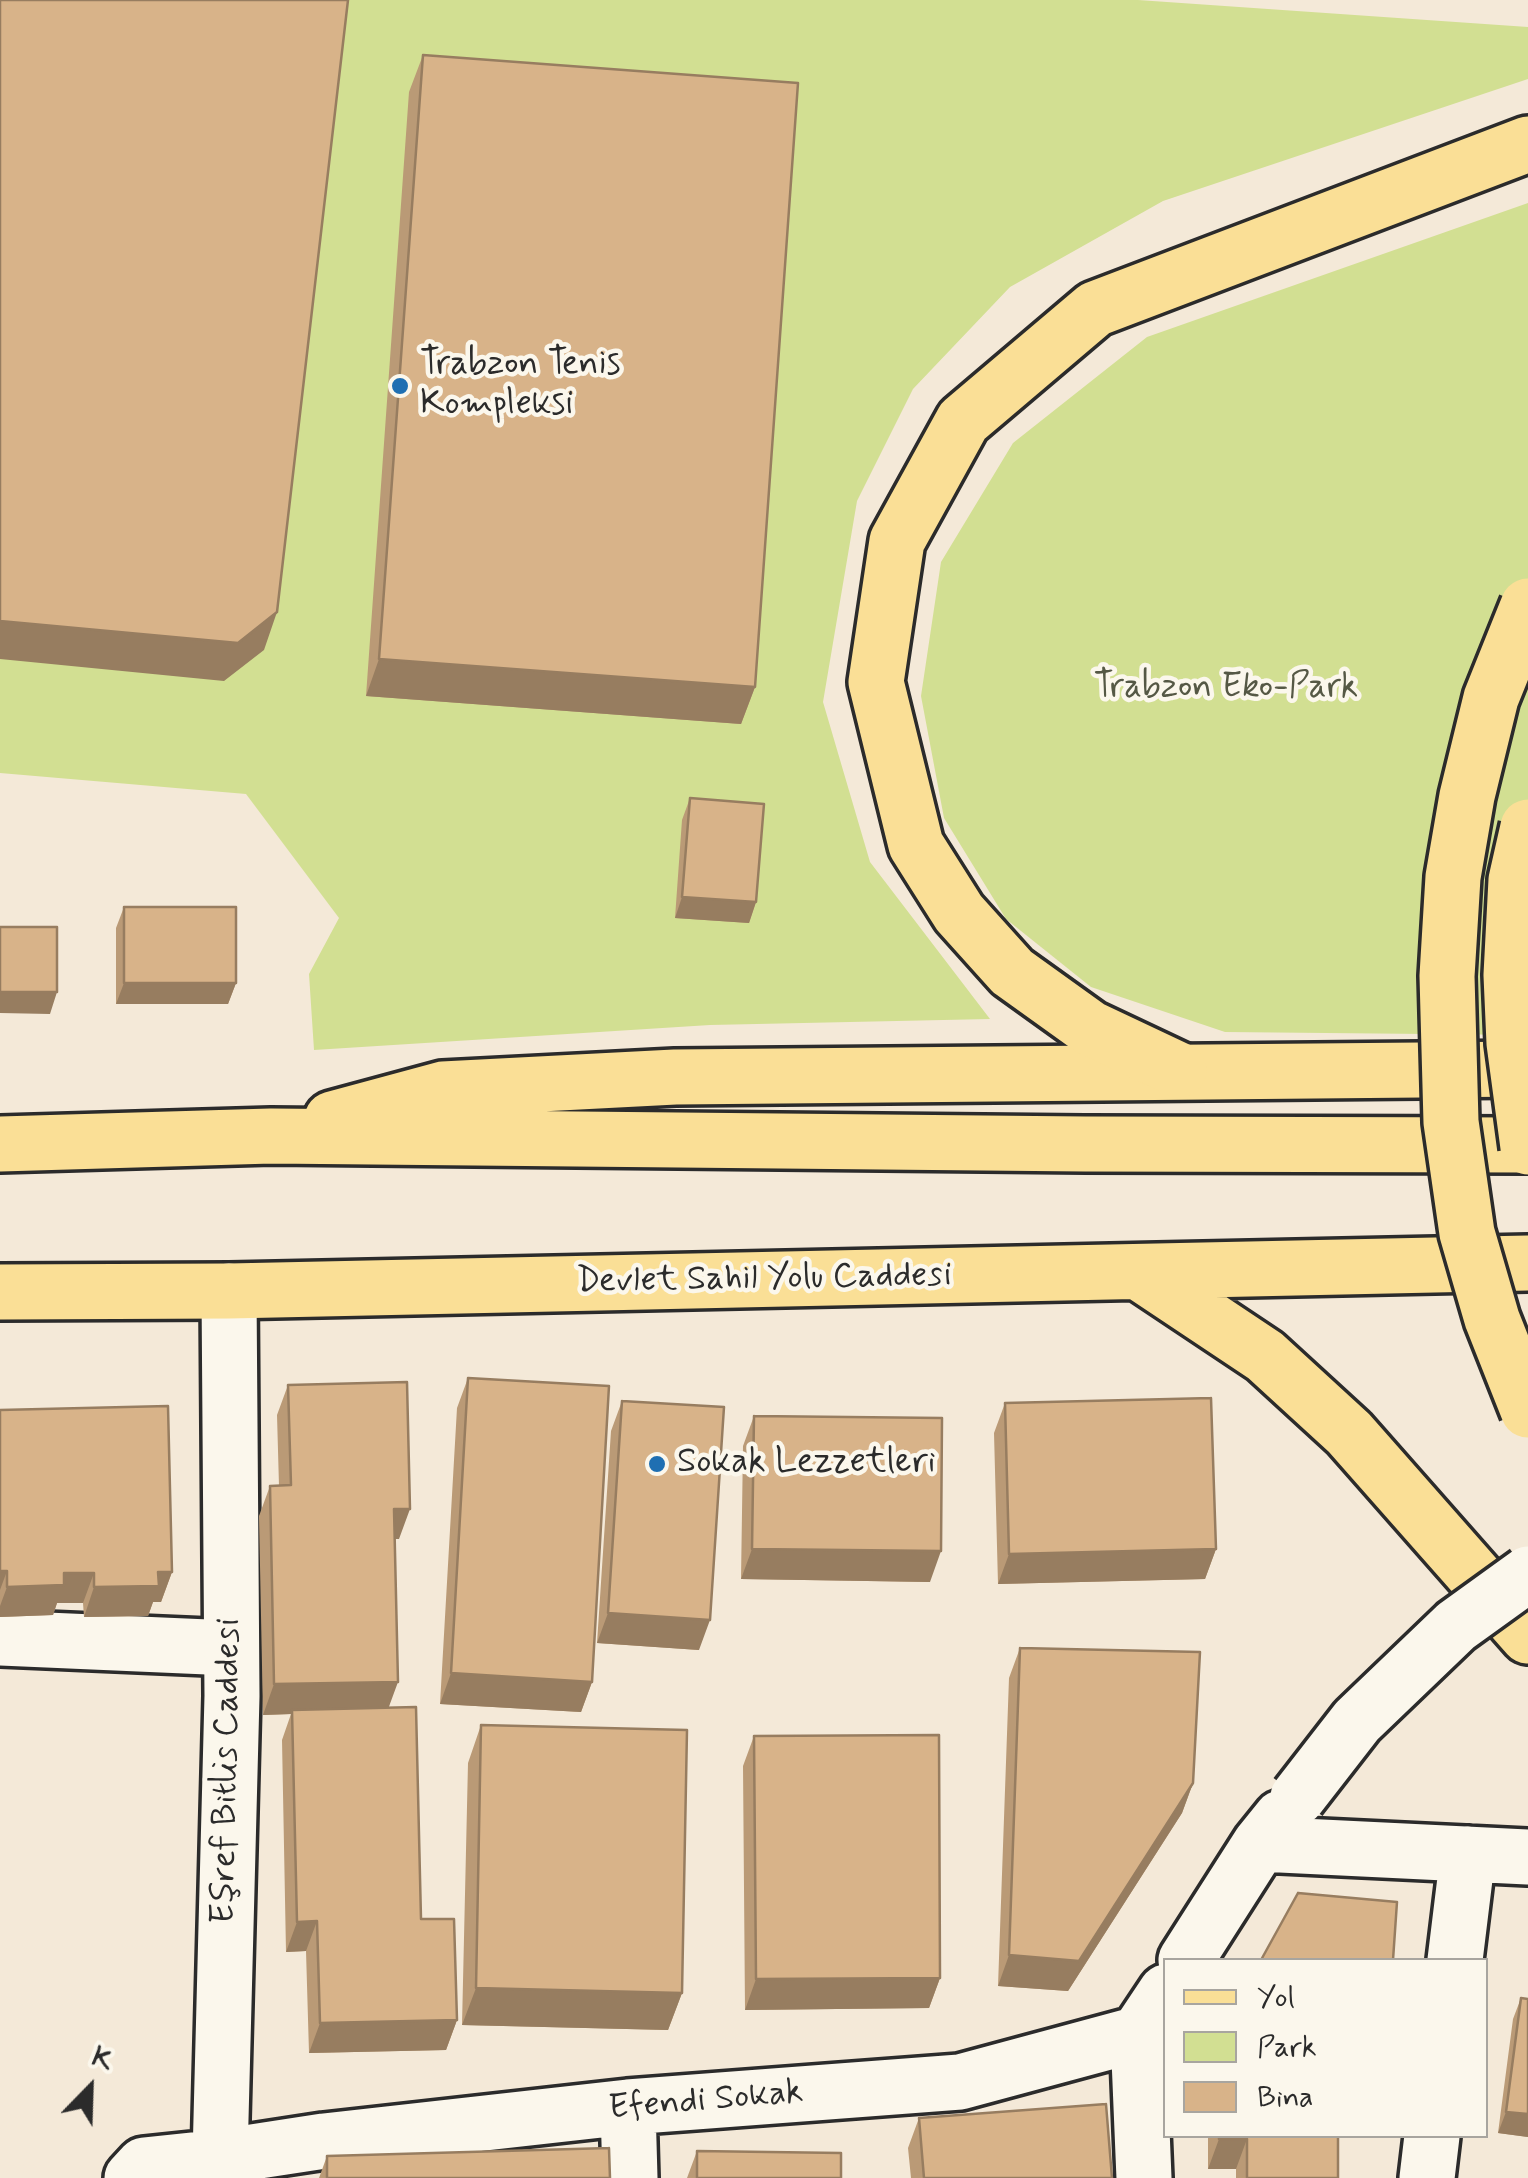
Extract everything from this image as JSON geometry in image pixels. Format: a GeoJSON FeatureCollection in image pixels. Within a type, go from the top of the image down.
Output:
{"type":"FeatureCollection","features":[{"type":"Feature","properties":{"kind":"main road"},"geometry":{"type":"LineString","coordinates":[[1180,1070],[1090,1028],[1012,972],[960,913],[916,845],[876,682],[898,541],[962,421],[1094,309],[1528,144]]}},
{"type":"Feature","properties":{"kind":"main road"},"geometry":{"type":"LineString","coordinates":[[1528,606],[1491,698],[1467,796],[1453,876],[1447,976],[1451,1122],[1467,1233],[1492,1319],[1528,1410]]}},
{"type":"Feature","properties":{"kind":"main road"},"geometry":{"type":"LineString","coordinates":[[0,1144],[271,1136],[1528,1146],[1514,1044],[1511,975],[1516,880],[1528,827]]}},
{"type":"Feature","properties":{"kind":"main road"},"geometry":{"type":"LineString","coordinates":[[271,1136],[442,1089],[675,1077],[1528,1069]]}},
{"type":"Feature","properties":{"kind":"main road","name":"Devlet Sahil Yolu Caddesi"},"geometry":{"type":"LineString","coordinates":[[0,1292],[1528,1263]]}},
{"type":"Feature","properties":{"kind":"main road"},"geometry":{"type":"LineString","coordinates":[[1139,1272],[1265,1356],[1348,1432],[1528,1636]]}},
{"type":"Feature","properties":{"kind":"street","name":"Eşref Bitlis Caddesi"},"geometry":{"type":"LineString","coordinates":[[220,2156],[231,1648],[229,1290]]}},
{"type":"Feature","properties":{"kind":"street"},"geometry":{"type":"LineString","coordinates":[[1187,1958],[1260,1844],[1357,1721],[1456,1626],[1528,1574]]}},
{"type":"Feature","properties":{"kind":"street"},"geometry":{"type":"LineString","coordinates":[[0,1638],[231,1648]]}},
{"type":"Feature","properties":{"kind":"street"},"geometry":{"type":"LineString","coordinates":[[1260,1844],[1528,1857]]}},
{"type":"Feature","properties":{"kind":"street"},"geometry":{"type":"LineString","coordinates":[[1454,1958],[1468,1854]]}},
{"type":"Feature","properties":{"kind":"street"},"geometry":{"type":"LineString","coordinates":[[1144,2178],[1152,2013]]}},
{"type":"Feature","properties":{"kind":"street","name":"Efendi Sokak"},"geometry":{"type":"LineString","coordinates":[[220,2156],[628,2107],[960,2082],[1152,2013]]}},
{"type":"Feature","properties":{"kind":"street"},"geometry":{"type":"LineString","coordinates":[[628,2107],[630,2178]]}},
{"type":"Feature","properties":{"kind":"street"},"geometry":{"type":"LineString","coordinates":[[1426,2178],[1432,2138]]}},
{"type":"Feature","properties":{"kind":"street"},"geometry":{"type":"LineString","coordinates":[[132,2178],[144,2165],[220,2156]]}},
{"type":"Feature","properties":{"kind":"green space","name":"Trabzon Tenis Kompleksi"},"geometry":{"type":"Polygon","coordinates":[[[0,0],[1138,0],[1528,27],[1528,79],[1163,201],[1010,287],[913,389],[857,501],[823,702],[870,862],[990,1019],[710,1025],[314,1050],[309,974],[339,918],[246,794],[0,773],[0,0]]]}},
{"type":"Feature","properties":{"kind":"green space","name":"Trabzon Eko-Park"},"geometry":{"type":"Polygon","coordinates":[[[1528,203],[1528,1035],[1225,1032],[1091,987],[1006,919],[944,818],[921,696],[941,562],[1013,443],[1147,337],[1528,203]]]}},
{"type":"Feature","properties":{"kind":"building"},"geometry":{"type":"Polygon","coordinates":[[[0,0],[348,0],[277,612],[238,643],[0,621],[0,0]]]}},
{"type":"Feature","properties":{"kind":"building"},"geometry":{"type":"Polygon","coordinates":[[[423,55],[798,83],[755,687],[379,659],[423,55]]]}},
{"type":"Feature","properties":{"kind":"building"},"geometry":{"type":"Polygon","coordinates":[[[690,798],[764,804],[756,902],[682,897],[690,798]]]}},
{"type":"Feature","properties":{"kind":"building"},"geometry":{"type":"Polygon","coordinates":[[[124,907],[236,907],[236,983],[124,983],[124,907]]]}},
{"type":"Feature","properties":{"kind":"building"},"geometry":{"type":"Polygon","coordinates":[[[0,927],[57,927],[57,992],[0,992],[0,927]]]}},
{"type":"Feature","properties":{"kind":"building"},"geometry":{"type":"Polygon","coordinates":[[[468,1378],[609,1386],[592,1682],[451,1673],[468,1378]]]}},
{"type":"Feature","properties":{"kind":"building"},"geometry":{"type":"Polygon","coordinates":[[[407,1382],[410,1509],[394,1509],[398,1682],[274,1684],[270,1486],[291,1485],[288,1385],[407,1382]]]}},
{"type":"Feature","properties":{"kind":"building"},"geometry":{"type":"Polygon","coordinates":[[[1211,1398],[1216,1549],[1009,1554],[1005,1403],[1211,1398]]]}},
{"type":"Feature","properties":{"kind":"building"},"geometry":{"type":"Polygon","coordinates":[[[622,1401],[724,1407],[710,1620],[608,1613],[622,1401]]]}},
{"type":"Feature","properties":{"kind":"building"},"geometry":{"type":"Polygon","coordinates":[[[168,1406],[172,1572],[158,1572],[159,1586],[94,1587],[94,1573],[64,1573],[64,1585],[7,1587],[7,1571],[0,1571],[0,1410],[168,1406]]]}},
{"type":"Feature","properties":{"kind":"building"},"geometry":{"type":"Polygon","coordinates":[[[754,1416],[942,1418],[941,1551],[752,1549],[754,1416]]]}},
{"type":"Feature","properties":{"kind":"building"},"geometry":{"type":"Polygon","coordinates":[[[1020,1648],[1200,1652],[1193,1783],[1079,1961],[1009,1955],[1020,1648]]]}},
{"type":"Feature","properties":{"kind":"building"},"geometry":{"type":"Polygon","coordinates":[[[416,1707],[421,1919],[454,1919],[457,2020],[320,2023],[317,1921],[297,1922],[292,1710],[416,1707]]]}},
{"type":"Feature","properties":{"kind":"building"},"geometry":{"type":"Polygon","coordinates":[[[481,1725],[687,1730],[682,1993],[476,1988],[481,1725]]]}},
{"type":"Feature","properties":{"kind":"building"},"geometry":{"type":"Polygon","coordinates":[[[939,1735],[940,1978],[756,1979],[754,1736],[939,1735]]]}},
{"type":"Feature","properties":{"kind":"building"},"geometry":{"type":"Polygon","coordinates":[[[1298,1893],[1397,1902],[1393,1958],[1262,1958],[1298,1893]]]}},
{"type":"Feature","properties":{"kind":"building"},"geometry":{"type":"Polygon","coordinates":[[[1521,1998],[1528,1999],[1528,2114],[1506,2112],[1521,1998]]]}},
{"type":"Feature","properties":{"kind":"building"},"geometry":{"type":"Polygon","coordinates":[[[1106,2104],[1112,2178],[924,2178],[919,2118],[1106,2104]]]}},
{"type":"Feature","properties":{"kind":"building"},"geometry":{"type":"Polygon","coordinates":[[[1338,2138],[1338,2178],[1247,2178],[1247,2139],[1219,2139],[1338,2138]]]}},
{"type":"Feature","properties":{"kind":"building"},"geometry":{"type":"Polygon","coordinates":[[[609,2148],[610,2178],[327,2178],[327,2156],[609,2148]]]}},
{"type":"Feature","properties":{"kind":"building"},"geometry":{"type":"Polygon","coordinates":[[[697,2151],[841,2153],[841,2178],[697,2178],[697,2151]]]}},
{"type":"Feature","properties":{"kind":"place","name":"Trabzon Tenis Kompleksi"},"geometry":{"type":"Point","coordinates":[400,386]}},
{"type":"Feature","properties":{"kind":"place","name":"Sokak Lezzetleri"},"geometry":{"type":"Point","coordinates":[657,1464]}}]}
